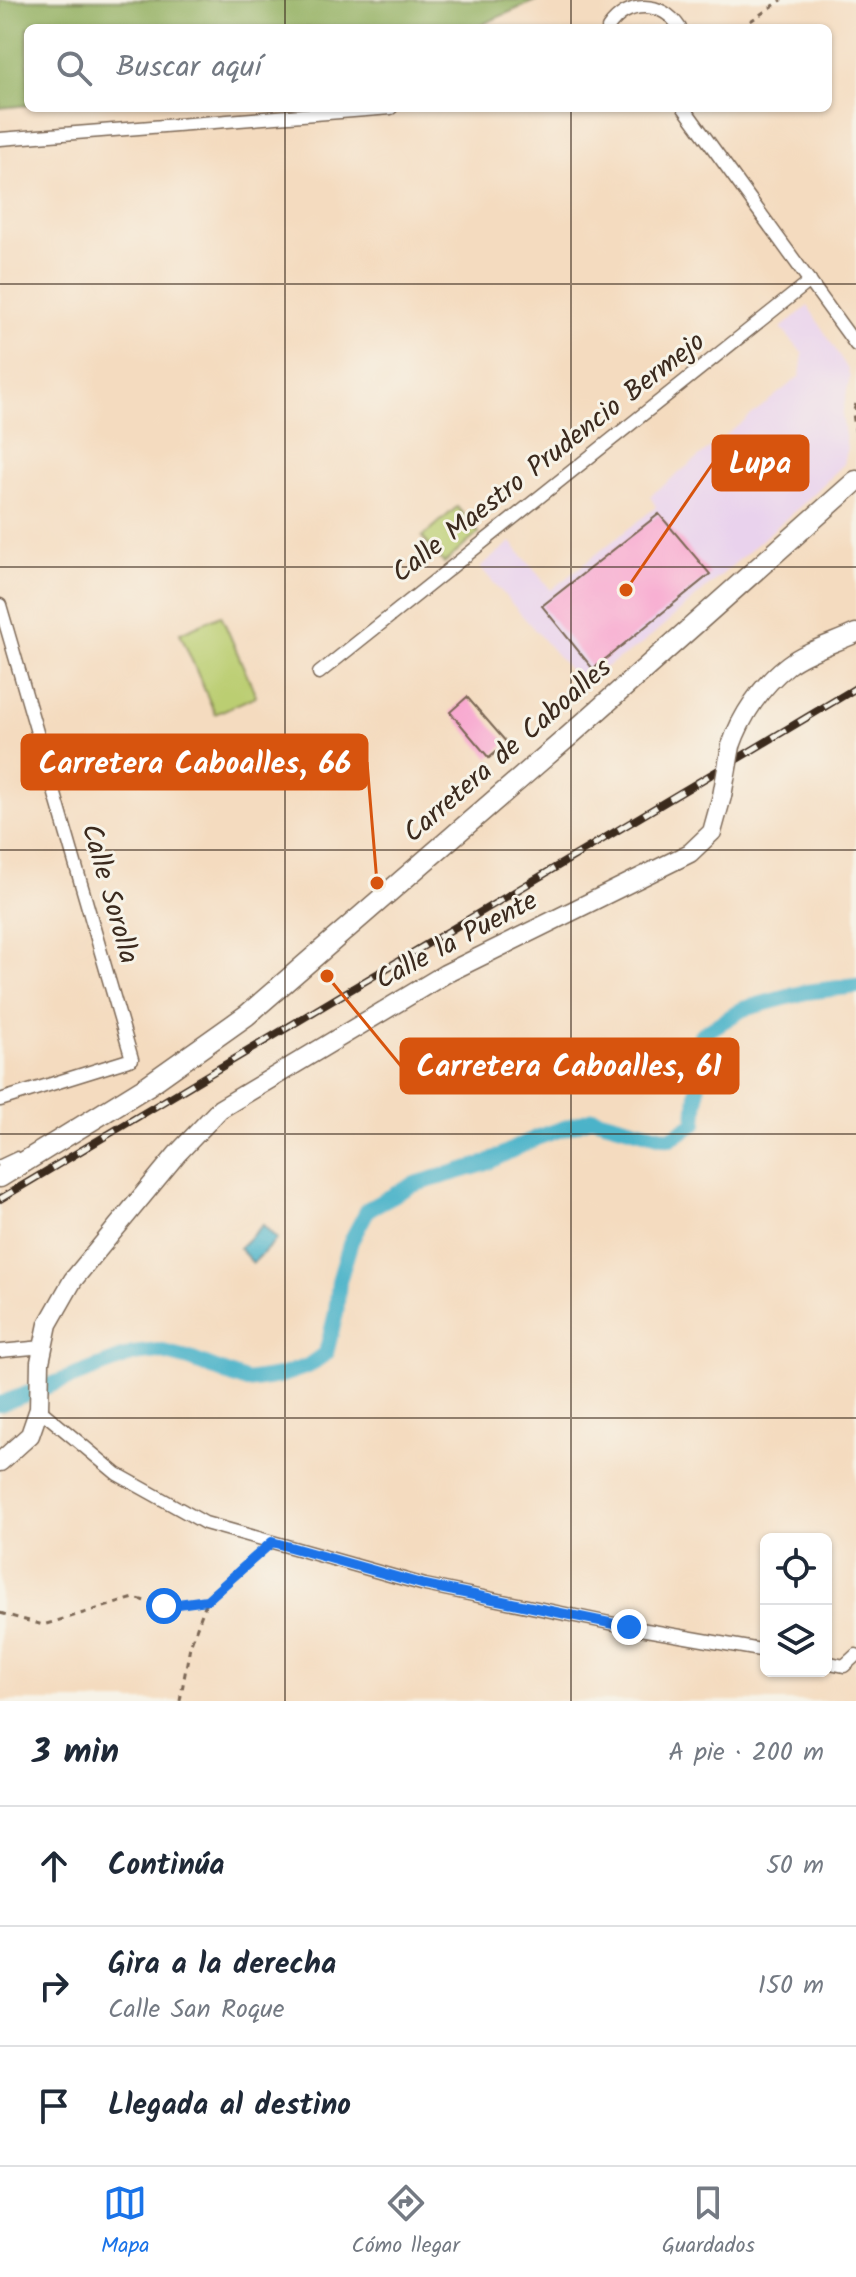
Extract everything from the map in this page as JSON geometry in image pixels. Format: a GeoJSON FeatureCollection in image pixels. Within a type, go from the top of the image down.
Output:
{"type":"FeatureCollection","features":[{"type":"Feature","properties":{"kind":"main road","name":"Carretera de Caboalles"},"geometry":{"type":"LineString","coordinates":[[0,1177],[198,1052],[247,1015],[790,542],[851,485],[856,469]]}},
{"type":"Feature","properties":{"kind":"street"},"geometry":{"type":"LineString","coordinates":[[611,24],[624,4],[662,8],[678,24]]}},
{"type":"Feature","properties":{"kind":"street"},"geometry":{"type":"LineString","coordinates":[[0,139],[341,112]]}},
{"type":"Feature","properties":{"kind":"street"},"geometry":{"type":"LineString","coordinates":[[687,112],[856,345]]}},
{"type":"Feature","properties":{"kind":"street","name":"Calle Maestro Prudencio Bermejo"},"geometry":{"type":"LineString","coordinates":[[319,673],[810,281]]}},
{"type":"Feature","properties":{"kind":"street","name":"Calle Sorolla"},"geometry":{"type":"LineString","coordinates":[[0,605],[132,1059],[0,1100]]}},
{"type":"Feature","properties":{"kind":"street","name":"Calle la Puente"},"geometry":{"type":"LineString","coordinates":[[40,1404],[40,1375],[48,1324],[73,1280],[177,1154],[220,1109],[445,974],[690,853],[712,832],[738,726],[767,684],[790,663],[856,633]]}},
{"type":"Feature","properties":{"kind":"street"},"geometry":{"type":"LineString","coordinates":[[0,1351],[43,1347]]}},
{"type":"Feature","properties":{"kind":"street"},"geometry":{"type":"LineString","coordinates":[[0,1462],[30,1435],[40,1404],[117,1474],[205,1523],[425,1585],[629,1627],[760,1650]]}},
{"type":"Feature","properties":{"kind":"street"},"geometry":{"type":"LineString","coordinates":[[832,1663],[844,1666],[856,1655]]}},
{"type":"Feature","properties":{"kind":"lane"},"geometry":{"type":"LineString","coordinates":[[0,1163],[89,1122]]}},
{"type":"Feature","properties":{"kind":"path"},"geometry":{"type":"LineString","coordinates":[[746,24],[782,0]]}},
{"type":"Feature","properties":{"kind":"path"},"geometry":{"type":"LineString","coordinates":[[856,404],[853,413],[856,436]]}},
{"type":"Feature","properties":{"kind":"path"},"geometry":{"type":"LineString","coordinates":[[180,1701],[190,1646],[207,1600],[272,1542]]}},
{"type":"Feature","properties":{"kind":"path"},"geometry":{"type":"LineString","coordinates":[[0,1613],[43,1625],[134,1598],[164,1606],[207,1600]]}},
{"type":"Feature","properties":{"kind":"shaded area"},"geometry":{"type":"Polygon","coordinates":[[[808,306],[850,377],[842,415],[847,449],[844,464],[804,503],[642,644],[581,683],[480,567],[511,542],[551,590],[656,507],[650,496],[800,376],[803,354],[781,328],[808,306]]]}},
{"type":"Feature","properties":{"kind":"green space"},"geometry":{"type":"Polygon","coordinates":[[[0,0],[537,0],[483,24],[24,24],[24,105],[0,108],[0,0]]]}},
{"type":"Feature","properties":{"kind":"green space"},"geometry":{"type":"Polygon","coordinates":[[[457,507],[479,533],[444,563],[422,537],[457,507]]]}},
{"type":"Feature","properties":{"kind":"green space"},"geometry":{"type":"Polygon","coordinates":[[[221,615],[256,696],[215,714],[180,633],[221,615]]]}},
{"type":"Feature","properties":{"kind":"water"},"geometry":{"type":"Polygon","coordinates":[[[263,1225],[277,1239],[253,1263],[239,1248],[263,1225]]]}},
{"type":"Feature","properties":{"kind":"building"},"geometry":{"type":"Polygon","coordinates":[[[659,514],[710,574],[593,669],[542,606],[659,514]]]}},
{"type":"Feature","properties":{"kind":"building"},"geometry":{"type":"Polygon","coordinates":[[[467,697],[507,743],[489,758],[450,712],[467,697]]]}},
{"type":"Feature","properties":{"kind":"waterway"},"geometry":{"type":"LineString","coordinates":[[0,1404],[133,1354],[159,1351],[190,1359],[247,1381],[279,1376],[308,1366],[326,1353],[336,1313],[339,1281],[351,1241],[368,1209],[412,1185],[484,1164],[536,1138],[593,1118],[670,1139],[695,1123],[701,1035],[743,1009],[806,992],[856,986]]}},
{"type":"Feature","properties":{"kind":"railway"},"geometry":{"type":"LineString","coordinates":[[0,1199],[856,688]]}},
{"type":"Feature","properties":{"kind":"place","name":"Lupa"},"geometry":{"type":"Point","coordinates":[626,590]}},
{"type":"Feature","properties":{"kind":"place","name":"Carretera Caboalles, 66"},"geometry":{"type":"Point","coordinates":[377,883]}},
{"type":"Feature","properties":{"kind":"place","name":"Carretera Caboalles, 61"},"geometry":{"type":"Point","coordinates":[327,976]}},
{"type":"Feature","properties":{"kind":"route"},"geometry":{"type":"LineString","coordinates":[[164,1606],[207,1600],[272,1542],[425,1585],[629,1627]]}}]}
